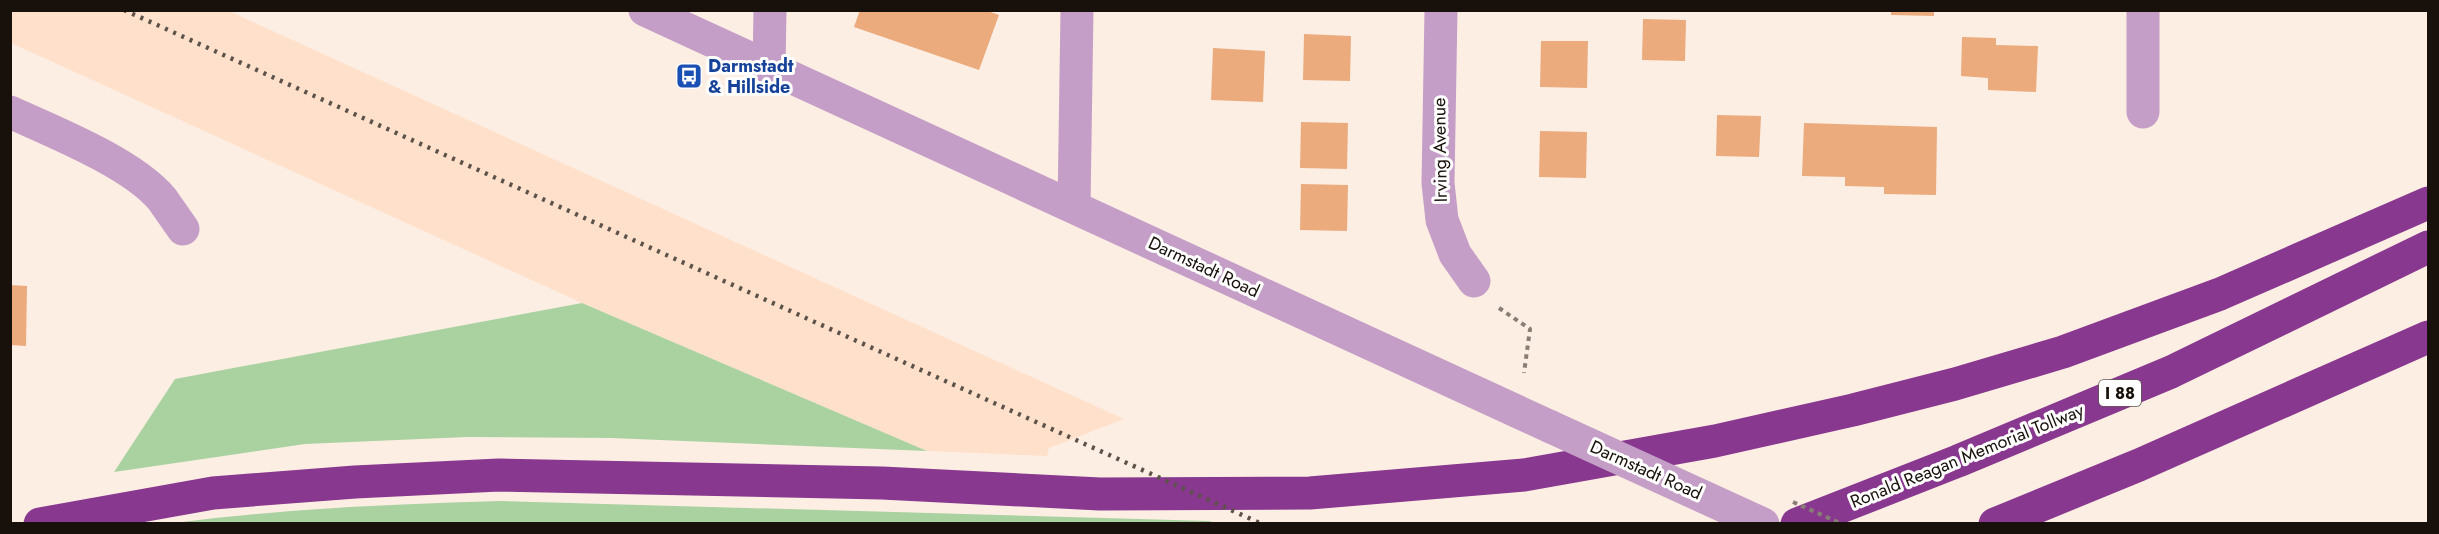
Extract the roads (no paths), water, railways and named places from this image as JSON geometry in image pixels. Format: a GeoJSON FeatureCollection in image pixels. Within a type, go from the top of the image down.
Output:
{"type":"FeatureCollection","features":[{"type":"Feature","properties":{"kind":"highway"},"geometry":{"type":"LineString","coordinates":[[40,524],[213,493],[355,482],[499,475],[882,483],[1112,494],[1310,493],[1524,475],[1715,441],[1853,410],[1955,384],[2063,352],[2220,294],[2428,204]]}},
{"type":"Feature","properties":{"kind":"highway","name":"Ronald Reagan Memorial Tollway"},"geometry":{"type":"LineString","coordinates":[[1797,524],[1958,461],[2170,372],[2428,247]]}},
{"type":"Feature","properties":{"kind":"highway"},"geometry":{"type":"LineString","coordinates":[[1995,524],[2171,452],[2428,337]]}},
{"type":"Feature","properties":{"kind":"street","name":"Darmstadt Road"},"geometry":{"type":"LineString","coordinates":[[645,10],[1763,524]]}},
{"type":"Feature","properties":{"kind":"street"},"geometry":{"type":"LineString","coordinates":[[769,68],[770,10]]}},
{"type":"Feature","properties":{"kind":"street"},"geometry":{"type":"LineString","coordinates":[[1074,207],[1077,10]]}},
{"type":"Feature","properties":{"kind":"street","name":"Irving Avenue"},"geometry":{"type":"LineString","coordinates":[[1440,10],[1438,183],[1442,220],[1455,254],[1474,281]]}},
{"type":"Feature","properties":{"kind":"street"},"geometry":{"type":"LineString","coordinates":[[2143,10],[2143,112]]}},
{"type":"Feature","properties":{"kind":"street"},"geometry":{"type":"LineString","coordinates":[[10,112],[74,141],[135,175],[161,198],[183,230]]}},
{"type":"Feature","properties":{"kind":"railway"},"geometry":{"type":"LineString","coordinates":[[124,10],[1262,524]]}},
{"type":"Feature","properties":{"kind":"place","name":"Darmstadt & Hillside"},"geometry":{"type":"Point","coordinates":[689,76]}}]}
